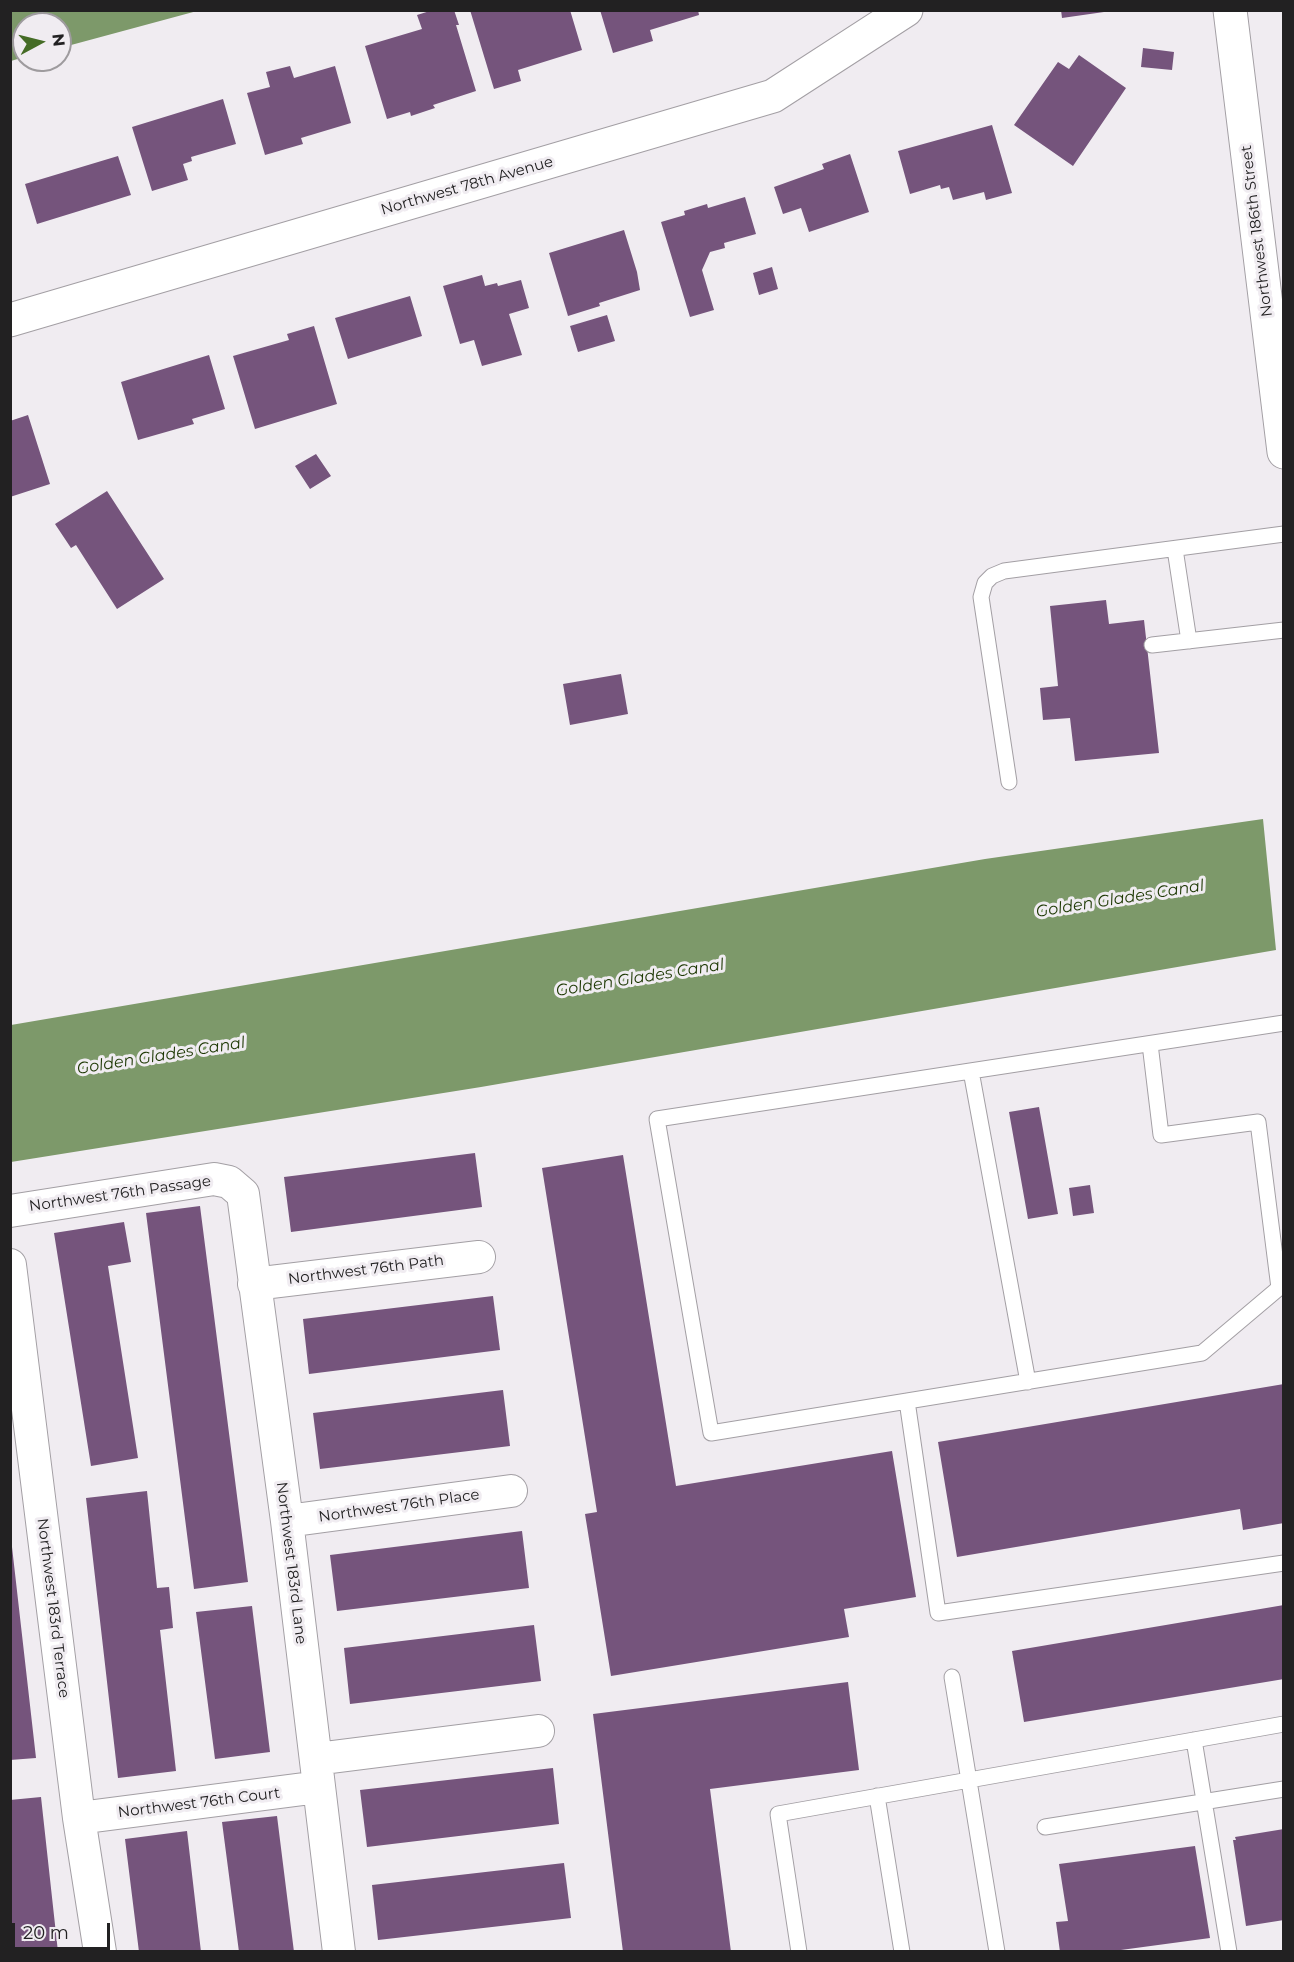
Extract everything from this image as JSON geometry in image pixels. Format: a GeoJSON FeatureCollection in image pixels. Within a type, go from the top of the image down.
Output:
{"type":"FeatureCollection","features":[{"type":"Feature","properties":{"kind":"street","name":"Northwest 78th Avenue"},"geometry":{"type":"LineString","coordinates":[[10,320],[773,96],[906,10]]}},
{"type":"Feature","properties":{"kind":"street","name":"Northwest 186th Street"},"geometry":{"type":"LineString","coordinates":[[1230,10],[1284,452]]}},
{"type":"Feature","properties":{"kind":"street","name":"Northwest 76th Passage"},"geometry":{"type":"LineString","coordinates":[[10,1211],[213,1179],[229,1182]]}},
{"type":"Feature","properties":{"kind":"street","name":"Northwest 183rd Lane"},"geometry":{"type":"LineString","coordinates":[[229,1182],[243,1194],[339,1952]]}},
{"type":"Feature","properties":{"kind":"street","name":"Northwest 76th Path"},"geometry":{"type":"LineString","coordinates":[[254,1284],[479,1257]]}},
{"type":"Feature","properties":{"kind":"street","name":"Northwest 183rd Terrace"},"geometry":{"type":"LineString","coordinates":[[10,1265],[80,1818],[100,1952]]}},
{"type":"Feature","properties":{"kind":"street","name":"Northwest 76th Place"},"geometry":{"type":"LineString","coordinates":[[286,1521],[511,1491]]}},
{"type":"Feature","properties":{"kind":"street","name":"Northwest 76th Court"},"geometry":{"type":"LineString","coordinates":[[80,1818],[538,1731]]}},
{"type":"Feature","properties":{"kind":"lane"},"geometry":{"type":"LineString","coordinates":[[1010,782],[981,597],[985,583],[992,576],[1004,571],[1284,534]]}},
{"type":"Feature","properties":{"kind":"lane"},"geometry":{"type":"LineString","coordinates":[[1175,549],[1189,641]]}},
{"type":"Feature","properties":{"kind":"lane"},"geometry":{"type":"LineString","coordinates":[[1152,645],[1284,630]]}},
{"type":"Feature","properties":{"kind":"lane"},"geometry":{"type":"LineString","coordinates":[[1149,1044],[1161,1135],[1258,1122],[1281,1288],[1202,1353],[711,1433],[657,1119],[1284,1023]]}},
{"type":"Feature","properties":{"kind":"lane"},"geometry":{"type":"LineString","coordinates":[[971,1071],[1028,1382]]}},
{"type":"Feature","properties":{"kind":"lane"},"geometry":{"type":"LineString","coordinates":[[907,1401],[938,1613],[1284,1563]]}},
{"type":"Feature","properties":{"kind":"lane"},"geometry":{"type":"LineString","coordinates":[[952,1677],[997,1952]]}},
{"type":"Feature","properties":{"kind":"lane"},"geometry":{"type":"LineString","coordinates":[[799,1952],[778,1814],[1284,1724]]}},
{"type":"Feature","properties":{"kind":"lane"},"geometry":{"type":"LineString","coordinates":[[1194,1740],[1229,1952]]}},
{"type":"Feature","properties":{"kind":"lane"},"geometry":{"type":"LineString","coordinates":[[1045,1827],[1284,1790]]}},
{"type":"Feature","properties":{"kind":"lane"},"geometry":{"type":"LineString","coordinates":[[877,1796],[902,1952]]}},
{"type":"Feature","properties":{"kind":"water"},"geometry":{"type":"Polygon","coordinates":[[[11,10],[197,10],[72,45],[72,12],[12,12],[11,61],[11,10]]]}},
{"type":"Feature","properties":{"kind":"water","name":"Golden Glades Canal"},"geometry":{"type":"Polygon","coordinates":[[[1263,819],[1276,950],[481,1087],[11,1162],[11,1025],[985,859],[1263,819]]]}},
{"type":"Feature","properties":{"kind":"building"},"geometry":{"type":"Polygon","coordinates":[[[433,10],[454,10],[459,25],[456,25],[476,91],[433,105],[435,108],[411,116],[410,112],[387,119],[365,46],[422,29],[417,15],[433,10]]]}},
{"type":"Feature","properties":{"kind":"building"},"geometry":{"type":"Polygon","coordinates":[[[470,10],[570,10],[582,50],[518,70],[521,81],[494,89],[470,10]]]}},
{"type":"Feature","properties":{"kind":"building"},"geometry":{"type":"Polygon","coordinates":[[[600,10],[698,10],[699,15],[650,30],[653,41],[613,53],[600,10]]]}},
{"type":"Feature","properties":{"kind":"building"},"geometry":{"type":"Polygon","coordinates":[[[1061,10],[1103,10],[1104,12],[1062,18],[1061,10]]]}},
{"type":"Feature","properties":{"kind":"building"},"geometry":{"type":"Polygon","coordinates":[[[1143,48],[1174,52],[1172,70],[1141,67],[1143,48]]]}},
{"type":"Feature","properties":{"kind":"building"},"geometry":{"type":"Polygon","coordinates":[[[1079,55],[1126,88],[1073,166],[1014,125],[1058,62],[1069,69],[1079,55]]]}},
{"type":"Feature","properties":{"kind":"building"},"geometry":{"type":"Polygon","coordinates":[[[290,66],[294,78],[335,66],[351,123],[301,138],[303,144],[265,155],[247,93],[270,87],[266,72],[290,66]]]}},
{"type":"Feature","properties":{"kind":"building"},"geometry":{"type":"Polygon","coordinates":[[[223,99],[236,144],[191,157],[192,161],[183,164],[188,180],[152,191],[132,127],[223,99]]]}},
{"type":"Feature","properties":{"kind":"building"},"geometry":{"type":"Polygon","coordinates":[[[992,125],[1012,193],[986,200],[984,192],[953,200],[949,187],[941,189],[940,185],[910,194],[898,151],[992,125]]]}},
{"type":"Feature","properties":{"kind":"building"},"geometry":{"type":"Polygon","coordinates":[[[850,154],[869,212],[809,232],[801,208],[783,214],[774,187],[824,169],[822,164],[850,154]]]}},
{"type":"Feature","properties":{"kind":"building"},"geometry":{"type":"Polygon","coordinates":[[[118,156],[131,195],[37,224],[25,184],[118,156]]]}},
{"type":"Feature","properties":{"kind":"building"},"geometry":{"type":"Polygon","coordinates":[[[745,197],[756,234],[724,243],[725,248],[710,252],[702,270],[714,310],[690,317],[661,222],[685,215],[684,211],[707,204],[708,208],[745,197]]]}},
{"type":"Feature","properties":{"kind":"building"},"geometry":{"type":"Polygon","coordinates":[[[624,230],[640,290],[568,316],[549,253],[624,230]]]}},
{"type":"Feature","properties":{"kind":"building"},"geometry":{"type":"Polygon","coordinates":[[[772,267],[778,289],[759,295],[753,273],[772,267]]]}},
{"type":"Feature","properties":{"kind":"building"},"geometry":{"type":"Polygon","coordinates":[[[482,275],[485,286],[497,283],[498,286],[521,280],[529,308],[509,314],[522,355],[482,366],[474,340],[460,344],[443,286],[482,275]]]}},
{"type":"Feature","properties":{"kind":"building"},"geometry":{"type":"Polygon","coordinates":[[[410,296],[422,336],[348,359],[335,318],[410,296]]]}},
{"type":"Feature","properties":{"kind":"building"},"geometry":{"type":"Polygon","coordinates":[[[607,315],[615,341],[578,352],[570,326],[607,315]]]}},
{"type":"Feature","properties":{"kind":"building"},"geometry":{"type":"Polygon","coordinates":[[[314,326],[337,404],[255,429],[233,356],[289,340],[287,334],[314,326]]]}},
{"type":"Feature","properties":{"kind":"building"},"geometry":{"type":"Polygon","coordinates":[[[209,355],[225,409],[192,419],[194,424],[138,440],[121,382],[209,355]]]}},
{"type":"Feature","properties":{"kind":"building"},"geometry":{"type":"Polygon","coordinates":[[[28,415],[50,484],[10,497],[10,421],[28,415]]]}},
{"type":"Feature","properties":{"kind":"building"},"geometry":{"type":"Polygon","coordinates":[[[316,454],[331,476],[310,489],[295,466],[316,454]]]}},
{"type":"Feature","properties":{"kind":"building"},"geometry":{"type":"Polygon","coordinates":[[[107,491],[164,579],[117,609],[76,545],[71,548],[55,524],[107,491]]]}},
{"type":"Feature","properties":{"kind":"building"},"geometry":{"type":"Polygon","coordinates":[[[1106,600],[1109,624],[1144,620],[1159,753],[1075,761],[1070,718],[1043,720],[1040,688],[1058,686],[1050,606],[1106,600]]]}},
{"type":"Feature","properties":{"kind":"building"},"geometry":{"type":"Polygon","coordinates":[[[621,674],[628,714],[570,725],[563,684],[621,674]]]}},
{"type":"Feature","properties":{"kind":"building"},"geometry":{"type":"Polygon","coordinates":[[[1039,1107],[1058,1214],[1028,1219],[1009,1112],[1039,1107]]]}},
{"type":"Feature","properties":{"kind":"building"},"geometry":{"type":"Polygon","coordinates":[[[475,1153],[482,1207],[291,1232],[284,1177],[475,1153]]]}},
{"type":"Feature","properties":{"kind":"building"},"geometry":{"type":"Polygon","coordinates":[[[623,1155],[676,1486],[892,1451],[916,1597],[844,1609],[849,1637],[611,1676],[585,1514],[597,1512],[542,1168],[623,1155]]]}},
{"type":"Feature","properties":{"kind":"building"},"geometry":{"type":"Polygon","coordinates":[[[1090,1185],[1094,1213],[1073,1216],[1069,1188],[1090,1185]]]}},
{"type":"Feature","properties":{"kind":"building"},"geometry":{"type":"Polygon","coordinates":[[[200,1206],[248,1582],[194,1589],[146,1213],[200,1206]]]}},
{"type":"Feature","properties":{"kind":"building"},"geometry":{"type":"Polygon","coordinates":[[[124,1222],[131,1262],[108,1266],[138,1458],[91,1466],[54,1233],[124,1222]]]}},
{"type":"Feature","properties":{"kind":"building"},"geometry":{"type":"Polygon","coordinates":[[[493,1296],[500,1350],[309,1374],[303,1319],[493,1296]]]}},
{"type":"Feature","properties":{"kind":"building"},"geometry":{"type":"Polygon","coordinates":[[[1284,1384],[1284,1523],[1243,1530],[1240,1509],[957,1557],[938,1442],[1284,1384]]]}},
{"type":"Feature","properties":{"kind":"building"},"geometry":{"type":"Polygon","coordinates":[[[503,1390],[510,1446],[320,1469],[313,1413],[503,1390]]]}},
{"type":"Feature","properties":{"kind":"building"},"geometry":{"type":"Polygon","coordinates":[[[147,1491],[157,1588],[169,1587],[173,1628],[160,1630],[176,1771],[118,1778],[86,1498],[147,1491]]]}},
{"type":"Feature","properties":{"kind":"building"},"geometry":{"type":"Polygon","coordinates":[[[522,1531],[529,1588],[337,1611],[330,1555],[522,1531]]]}},
{"type":"Feature","properties":{"kind":"building"},"geometry":{"type":"Polygon","coordinates":[[[10,1547],[12,1547],[36,1758],[10,1760],[10,1547]]]}},
{"type":"Feature","properties":{"kind":"building"},"geometry":{"type":"Polygon","coordinates":[[[1284,1605],[1284,1679],[1024,1722],[1012,1651],[1284,1605]]]}},
{"type":"Feature","properties":{"kind":"building"},"geometry":{"type":"Polygon","coordinates":[[[252,1606],[270,1752],[215,1759],[196,1612],[252,1606]]]}},
{"type":"Feature","properties":{"kind":"building"},"geometry":{"type":"Polygon","coordinates":[[[534,1625],[541,1681],[350,1704],[344,1648],[534,1625]]]}},
{"type":"Feature","properties":{"kind":"building"},"geometry":{"type":"Polygon","coordinates":[[[848,1682],[859,1770],[710,1789],[731,1952],[623,1952],[593,1714],[848,1682]]]}},
{"type":"Feature","properties":{"kind":"building"},"geometry":{"type":"Polygon","coordinates":[[[553,1768],[559,1824],[367,1847],[360,1790],[553,1768]]]}},
{"type":"Feature","properties":{"kind":"building"},"geometry":{"type":"Polygon","coordinates":[[[41,1797],[58,1952],[10,1952],[10,1800],[41,1797]]]}},
{"type":"Feature","properties":{"kind":"building"},"geometry":{"type":"Polygon","coordinates":[[[277,1816],[294,1952],[239,1952],[222,1822],[277,1816]]]}},
{"type":"Feature","properties":{"kind":"building"},"geometry":{"type":"Polygon","coordinates":[[[1284,1829],[1284,1920],[1246,1926],[1233,1840],[1236,1840],[1235,1837],[1284,1829]]]}},
{"type":"Feature","properties":{"kind":"building"},"geometry":{"type":"Polygon","coordinates":[[[187,1831],[201,1952],[139,1952],[125,1839],[187,1831]]]}},
{"type":"Feature","properties":{"kind":"building"},"geometry":{"type":"Polygon","coordinates":[[[1195,1846],[1210,1938],[1106,1952],[1060,1952],[1056,1922],[1068,1921],[1059,1864],[1195,1846]]]}},
{"type":"Feature","properties":{"kind":"building"},"geometry":{"type":"Polygon","coordinates":[[[564,1863],[571,1918],[378,1940],[372,1885],[564,1863]]]}}]}
